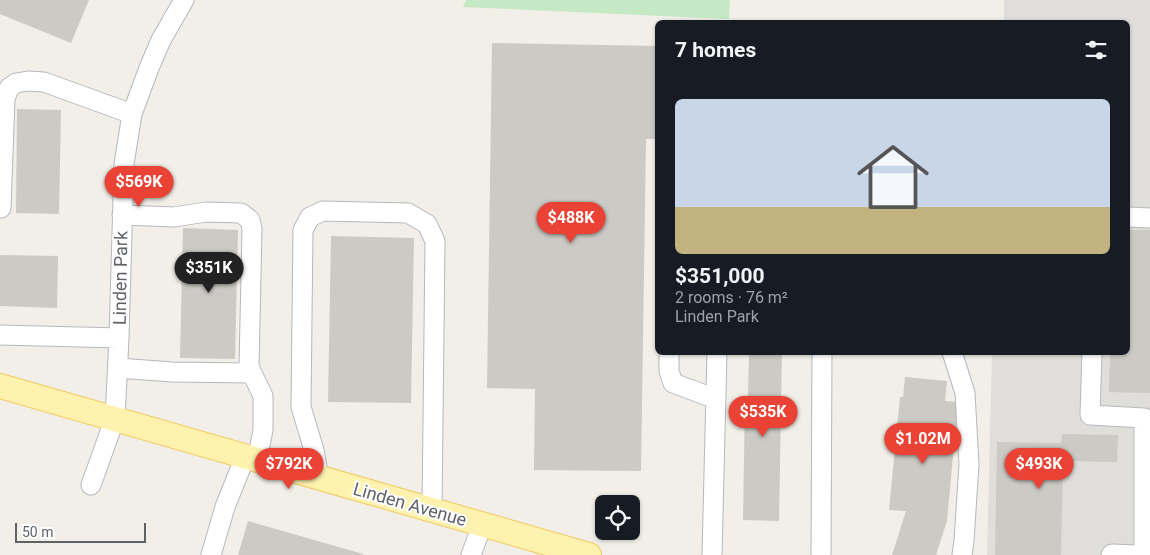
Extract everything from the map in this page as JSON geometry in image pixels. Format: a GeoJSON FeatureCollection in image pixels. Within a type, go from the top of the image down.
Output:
{"type":"FeatureCollection","features":[{"type":"Feature","properties":{"kind":"main road","name":"Linden Avenue"},"geometry":{"type":"LineString","coordinates":[[0,386],[589,555]]}},
{"type":"Feature","properties":{"kind":"street","name":"Linden Park"},"geometry":{"type":"LineString","coordinates":[[91,485],[116,418],[124,164],[132,114],[161,40],[184,0]]}},
{"type":"Feature","properties":{"kind":"street"},"geometry":{"type":"LineString","coordinates":[[1,208],[5,99],[9,88],[16,83],[28,81],[44,82],[132,114]]}},
{"type":"Feature","properties":{"kind":"street"},"geometry":{"type":"LineString","coordinates":[[318,478],[314,450],[301,407],[303,230],[310,217],[323,211],[408,213],[427,224],[435,241],[432,510]]}},
{"type":"Feature","properties":{"kind":"street"},"geometry":{"type":"LineString","coordinates":[[122,215],[174,216],[206,212],[241,213],[250,220],[252,229],[249,367],[263,396],[263,430],[251,458],[225,507],[211,555]]}},
{"type":"Feature","properties":{"kind":"street"},"geometry":{"type":"LineString","coordinates":[[1130,217],[1150,218]]}},
{"type":"Feature","properties":{"kind":"street"},"geometry":{"type":"LineString","coordinates":[[0,335],[119,338]]}},
{"type":"Feature","properties":{"kind":"street"},"geometry":{"type":"LineString","coordinates":[[669,355],[669,371],[673,383],[716,399]]}},
{"type":"Feature","properties":{"kind":"street"},"geometry":{"type":"LineString","coordinates":[[712,555],[717,355]]}},
{"type":"Feature","properties":{"kind":"street"},"geometry":{"type":"LineString","coordinates":[[821,555],[822,355]]}},
{"type":"Feature","properties":{"kind":"street"},"geometry":{"type":"LineString","coordinates":[[953,355],[965,392],[969,464],[962,555]]}},
{"type":"Feature","properties":{"kind":"street"},"geometry":{"type":"LineString","coordinates":[[1092,355],[1090,416],[1144,418],[1144,555]]}},
{"type":"Feature","properties":{"kind":"street"},"geometry":{"type":"LineString","coordinates":[[118,368],[172,372],[251,373]]}},
{"type":"Feature","properties":{"kind":"street"},"geometry":{"type":"LineString","coordinates":[[471,555],[482,525]]}},
{"type":"Feature","properties":{"kind":"street"},"geometry":{"type":"LineString","coordinates":[[1112,555],[1135,555]]}},
{"type":"Feature","properties":{"kind":"shaded area"},"geometry":{"type":"Polygon","coordinates":[[[1004,0],[1150,0],[1150,555],[987,555],[992,355],[1130,355],[1130,20],[1004,20],[1004,0]]]}},
{"type":"Feature","properties":{"kind":"green space"},"geometry":{"type":"Polygon","coordinates":[[[466,0],[730,0],[729,19],[463,7],[466,0]]]}},
{"type":"Feature","properties":{"kind":"building"},"geometry":{"type":"Polygon","coordinates":[[[0,0],[89,0],[71,43],[0,14],[0,0]]]}},
{"type":"Feature","properties":{"kind":"building"},"geometry":{"type":"Polygon","coordinates":[[[492,43],[655,46],[655,139],[646,139],[641,471],[534,470],[535,389],[487,388],[492,43]]]}},
{"type":"Feature","properties":{"kind":"building"},"geometry":{"type":"Polygon","coordinates":[[[17,109],[61,110],[59,214],[16,213],[17,109]]]}},
{"type":"Feature","properties":{"kind":"building"},"geometry":{"type":"Polygon","coordinates":[[[183,228],[238,230],[235,359],[180,358],[183,228]]]}},
{"type":"Feature","properties":{"kind":"building"},"geometry":{"type":"Polygon","coordinates":[[[1130,230],[1150,230],[1150,393],[1109,392],[1110,355],[1130,355],[1130,230]]]}},
{"type":"Feature","properties":{"kind":"building"},"geometry":{"type":"Polygon","coordinates":[[[331,236],[414,238],[411,403],[328,402],[331,236]]]}},
{"type":"Feature","properties":{"kind":"building"},"geometry":{"type":"Polygon","coordinates":[[[0,255],[58,256],[57,308],[0,306],[0,255]]]}},
{"type":"Feature","properties":{"kind":"building"},"geometry":{"type":"Polygon","coordinates":[[[749,355],[782,355],[779,521],[743,520],[745,399],[748,399],[749,355]]]}},
{"type":"Feature","properties":{"kind":"building"},"geometry":{"type":"Polygon","coordinates":[[[905,377],[947,381],[945,401],[958,402],[947,521],[936,555],[892,555],[906,511],[889,510],[900,397],[903,397],[905,377]]]}},
{"type":"Feature","properties":{"kind":"building"},"geometry":{"type":"Polygon","coordinates":[[[1062,434],[1118,435],[1117,462],[1063,461],[1061,555],[995,555],[997,442],[1061,443],[1062,434]]]}},
{"type":"Feature","properties":{"kind":"building"},"geometry":{"type":"Polygon","coordinates":[[[248,521],[363,554],[363,555],[238,555],[248,521]]]}}]}
